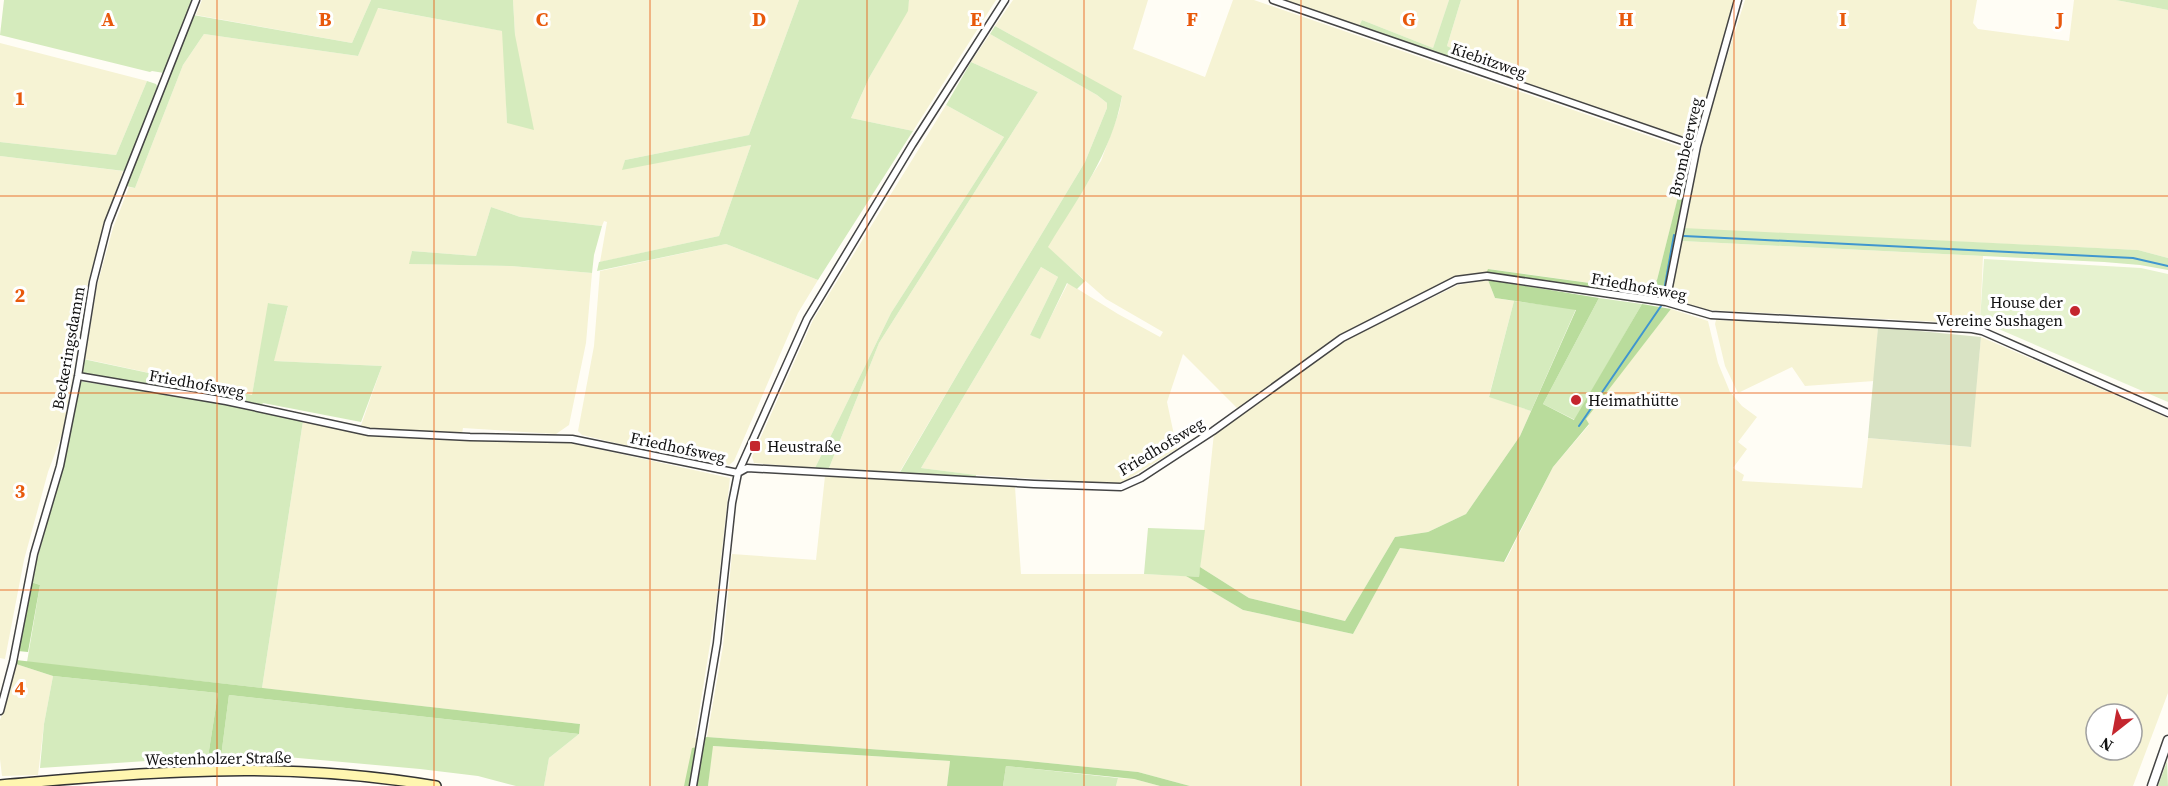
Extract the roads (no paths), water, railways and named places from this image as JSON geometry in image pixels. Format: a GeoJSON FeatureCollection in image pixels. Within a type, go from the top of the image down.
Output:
{"type":"FeatureCollection","features":[{"type":"Feature","properties":{"kind":"main road","name":"Westenholzer Straße"},"geometry":{"type":"LineString","coordinates":[[0,785],[206,772],[300,772],[392,779],[436,786]]}},
{"type":"Feature","properties":{"kind":"street","name":"Beckeringsdamm"},"geometry":{"type":"LineString","coordinates":[[0,711],[14,662],[34,554],[60,466],[78,376],[93,282],[108,223],[196,0]]}},
{"type":"Feature","properties":{"kind":"street"},"geometry":{"type":"LineString","coordinates":[[693,786],[717,643],[732,503],[738,473],[807,319],[912,145],[1005,0]]}},
{"type":"Feature","properties":{"kind":"street","name":"Kiebitzweg"},"geometry":{"type":"LineString","coordinates":[[1273,0],[1697,146]]}},
{"type":"Feature","properties":{"kind":"street","name":"Brombeerweg"},"geometry":{"type":"LineString","coordinates":[[1666,302],[1697,146],[1738,0]]}},
{"type":"Feature","properties":{"kind":"street","name":"Friedhofsweg"},"geometry":{"type":"LineString","coordinates":[[78,376],[226,401],[369,432],[572,439],[738,473],[747,468],[1121,487],[1141,478],[1213,431],[1342,338],[1456,280],[1487,276],[1666,302],[1711,315],[1982,331],[2168,412]]}},
{"type":"Feature","properties":{"kind":"street"},"geometry":{"type":"LineString","coordinates":[[2152,786],[2168,740]]}},
{"type":"Feature","properties":{"kind":"waterway"},"geometry":{"type":"LineString","coordinates":[[1663,296],[1674,235]]}},
{"type":"Feature","properties":{"kind":"waterway"},"geometry":{"type":"LineString","coordinates":[[1684,236],[2133,258],[2168,266]]}},
{"type":"Feature","properties":{"kind":"waterway"},"geometry":{"type":"LineString","coordinates":[[1579,426],[1661,306]]}},
{"type":"Feature","properties":{"kind":"place","name":"House der Vereine Sushagen"},"geometry":{"type":"Point","coordinates":[2075,311]}},
{"type":"Feature","properties":{"kind":"place","name":"Heimathütte"},"geometry":{"type":"Point","coordinates":[1576,400]}},
{"type":"Feature","properties":{"kind":"place","name":"Heustraße"},"geometry":{"type":"Point","coordinates":[755,446]}}]}
